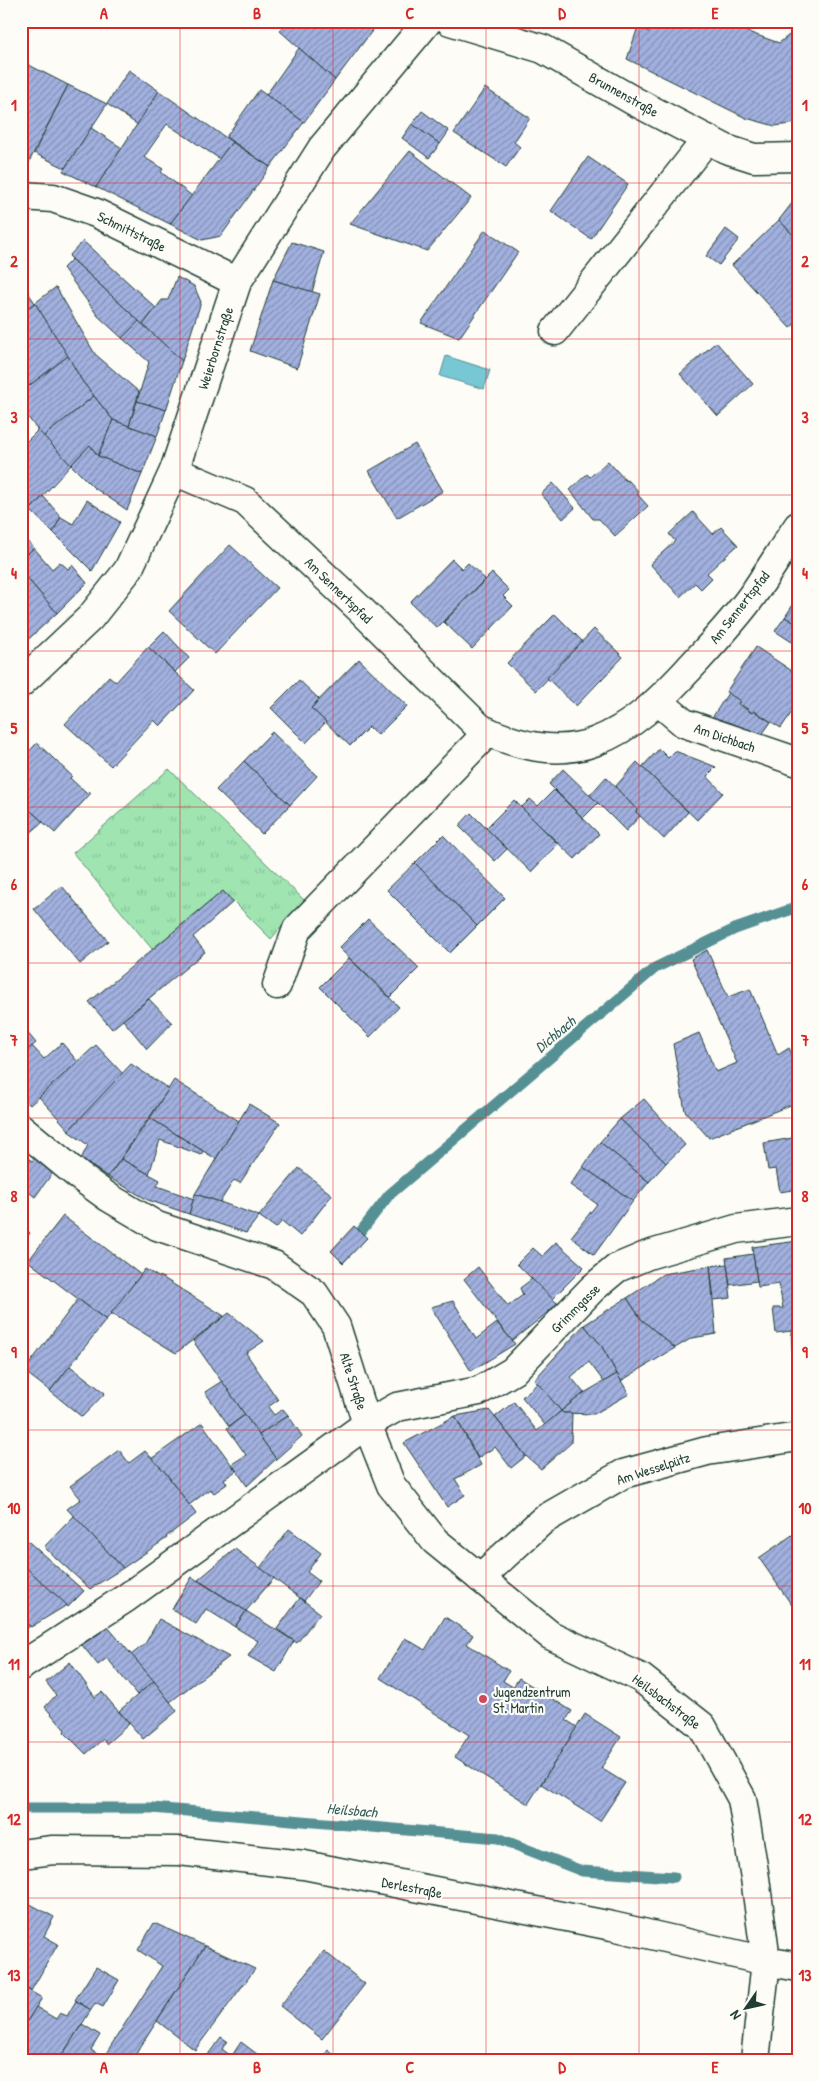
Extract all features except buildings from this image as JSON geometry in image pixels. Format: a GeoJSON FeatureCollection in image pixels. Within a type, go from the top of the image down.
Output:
{"type":"FeatureCollection","features":[{"type":"Feature","properties":{"kind":"street","name":"Weierbornstraße"},"geometry":{"type":"LineString","coordinates":[[21,683],[90,618],[128,570],[174,471],[237,282],[322,148],[428,21]]}},
{"type":"Feature","properties":{"kind":"street","name":"Brunnenstraße"},"geometry":{"type":"LineString","coordinates":[[450,21],[543,50],[726,149],[754,158],[798,157]]}},
{"type":"Feature","properties":{"kind":"street"},"geometry":{"type":"LineString","coordinates":[[555,331],[707,139]]}},
{"type":"Feature","properties":{"kind":"street","name":"Schmittstraße"},"geometry":{"type":"LineString","coordinates":[[21,196],[53,198],[96,213],[237,282]]}},
{"type":"Feature","properties":{"kind":"street","name":"Am Sennertspfad"},"geometry":{"type":"LineString","coordinates":[[174,471],[245,500],[361,610],[480,728],[524,745],[547,748],[594,743],[628,726],[658,701],[699,658],[753,595],[798,526]]}},
{"type":"Feature","properties":{"kind":"street","name":"Am Dichbach"},"geometry":{"type":"LineString","coordinates":[[658,701],[684,723],[798,762]]}},
{"type":"Feature","properties":{"kind":"street"},"geometry":{"type":"LineString","coordinates":[[277,985],[298,929],[488,732]]}},
{"type":"Feature","properties":{"kind":"street","name":"Alte Straße"},"geometry":{"type":"LineString","coordinates":[[21,1128],[86,1182],[157,1226],[274,1265],[314,1293],[336,1326],[368,1424],[126,1598],[21,1666]]}},
{"type":"Feature","properties":{"kind":"street","name":"Grimmgasse"},"geometry":{"type":"LineString","coordinates":[[368,1424],[397,1407],[479,1391],[513,1371],[593,1288],[617,1268],[648,1255],[736,1229],[798,1221]]}},
{"type":"Feature","properties":{"kind":"street","name":"Heilsbachstraße"},"geometry":{"type":"LineString","coordinates":[[368,1424],[391,1485],[435,1541],[550,1634],[641,1678],[702,1726],[742,1799],[766,1962],[755,2060]]}},
{"type":"Feature","properties":{"kind":"street","name":"Am Wesselpütz"},"geometry":{"type":"LineString","coordinates":[[480,1578],[543,1520],[623,1474],[707,1451],[798,1437]]}},
{"type":"Feature","properties":{"kind":"street","name":"Derlestraße"},"geometry":{"type":"LineString","coordinates":[[21,1854],[53,1850],[179,1851],[304,1865],[612,1926],[766,1962],[798,1967]]}},
{"type":"Feature","properties":{"kind":"green space"},"geometry":{"type":"Polygon","coordinates":[[[169,769],[305,901],[271,939],[223,891],[152,949],[73,853],[169,769]]]}},
{"type":"Feature","properties":{"kind":"water"},"geometry":{"type":"Polygon","coordinates":[[[446,356],[490,370],[484,389],[440,376],[446,356]]]}},
{"type":"Feature","properties":{"kind":"waterway","name":"Dichbach"},"geometry":{"type":"LineString","coordinates":[[362,1230],[389,1195],[655,968],[735,929],[798,907]]}},
{"type":"Feature","properties":{"kind":"waterway","name":"Heilsbach"},"geometry":{"type":"LineString","coordinates":[[21,1808],[152,1808],[498,1838],[582,1871],[674,1877]]}},
{"type":"Feature","properties":{"kind":"place","name":"Jugendzentrum St. Martin"},"geometry":{"type":"Point","coordinates":[483,1699]}}]}
